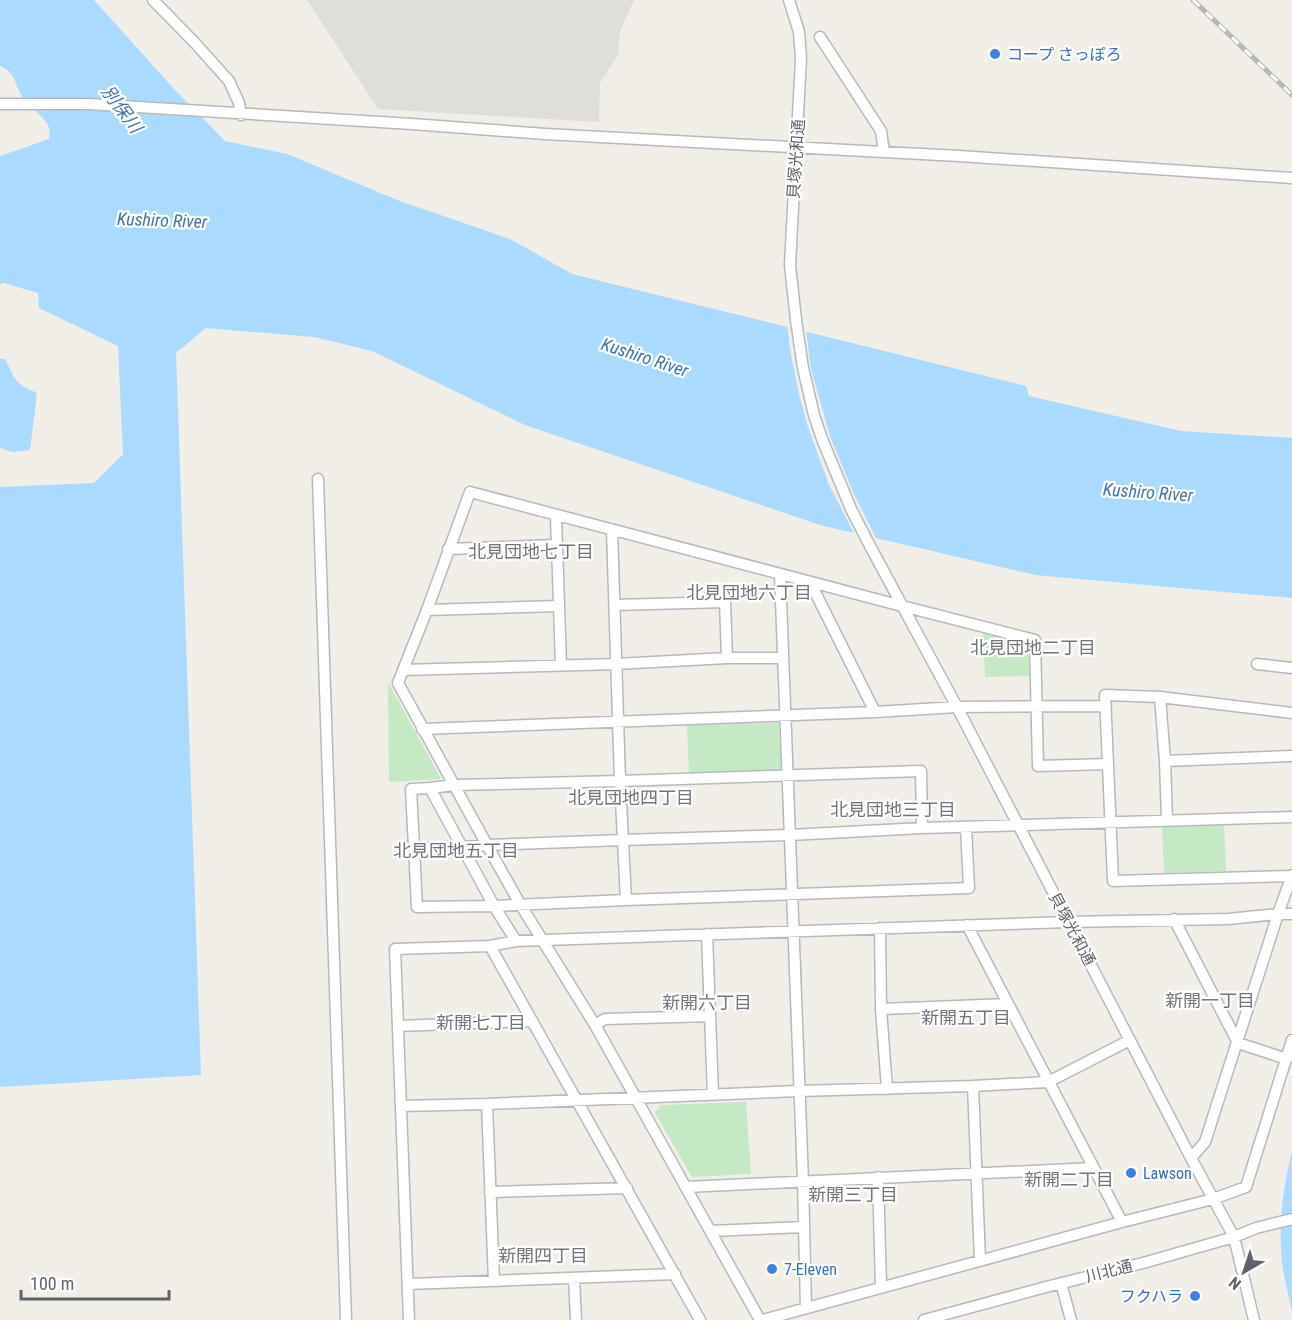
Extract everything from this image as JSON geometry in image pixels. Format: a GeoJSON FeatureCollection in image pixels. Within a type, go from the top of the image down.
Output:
{"type":"FeatureCollection","features":[{"type":"Feature","properties":{"kind":"street"},"geometry":{"type":"LineString","coordinates":[[153,0],[229,81],[239,103],[241,114]]}},
{"type":"Feature","properties":{"kind":"street","name":"貝塚光和通"},"geometry":{"type":"LineString","coordinates":[[789,0],[799,32],[801,58],[790,265],[803,368],[816,423],[851,509],[1234,1237],[1254,1320]]}},
{"type":"Feature","properties":{"kind":"street"},"geometry":{"type":"LineString","coordinates":[[820,37],[881,131],[884,152]]}},
{"type":"Feature","properties":{"kind":"street"},"geometry":{"type":"LineString","coordinates":[[0,104],[90,104],[544,134],[959,156],[1289,178]]}},
{"type":"Feature","properties":{"kind":"street"},"geometry":{"type":"LineString","coordinates":[[318,479],[346,1320]]}},
{"type":"Feature","properties":{"kind":"street"},"geometry":{"type":"LineString","coordinates":[[1108,764],[1038,766],[1035,640],[470,492],[398,683],[486,845],[596,1025],[761,1320],[1213,1199],[1246,1187],[1292,1040]]}},
{"type":"Feature","properties":{"kind":"street"},"geometry":{"type":"LineString","coordinates":[[556,516],[561,665]]}},
{"type":"Feature","properties":{"kind":"street"},"geometry":{"type":"LineString","coordinates":[[612,530],[626,900]]}},
{"type":"Feature","properties":{"kind":"street"},"geometry":{"type":"LineString","coordinates":[[448,549],[557,545]]}},
{"type":"Feature","properties":{"kind":"street"},"geometry":{"type":"LineString","coordinates":[[780,574],[806,1308]]}},
{"type":"Feature","properties":{"kind":"street"},"geometry":{"type":"LineString","coordinates":[[810,582],[875,712]]}},
{"type":"Feature","properties":{"kind":"street"},"geometry":{"type":"LineString","coordinates":[[615,605],[724,602],[727,658]]}},
{"type":"Feature","properties":{"kind":"street"},"geometry":{"type":"LineString","coordinates":[[427,610],[559,606]]}},
{"type":"Feature","properties":{"kind":"street"},"geometry":{"type":"LineString","coordinates":[[404,670],[783,658]]}},
{"type":"Feature","properties":{"kind":"street"},"geometry":{"type":"LineString","coordinates":[[1257,664],[1292,668]]}},
{"type":"Feature","properties":{"kind":"street"},"geometry":{"type":"LineString","coordinates":[[1191,1158],[1205,1142],[1292,875],[1113,881],[1106,695],[1161,697],[1292,712]]}},
{"type":"Feature","properties":{"kind":"street"},"geometry":{"type":"LineString","coordinates":[[1161,697],[1167,820]]}},
{"type":"Feature","properties":{"kind":"street"},"geometry":{"type":"LineString","coordinates":[[422,729],[957,707],[1106,706]]}},
{"type":"Feature","properties":{"kind":"street"},"geometry":{"type":"LineString","coordinates":[[1165,761],[1292,756]]}},
{"type":"Feature","properties":{"kind":"street"},"geometry":{"type":"LineString","coordinates":[[922,828],[921,771],[454,785],[411,789],[417,907],[969,888],[966,827]]}},
{"type":"Feature","properties":{"kind":"street"},"geometry":{"type":"LineString","coordinates":[[430,788],[494,906],[516,941]]}},
{"type":"Feature","properties":{"kind":"street"},"geometry":{"type":"LineString","coordinates":[[414,848],[462,848],[486,845],[790,835],[922,828],[1292,817]]}},
{"type":"Feature","properties":{"kind":"street"},"geometry":{"type":"LineString","coordinates":[[409,1320],[395,949],[490,946],[516,941],[967,925],[1228,919],[1292,914]]}},
{"type":"Feature","properties":{"kind":"street"},"geometry":{"type":"LineString","coordinates":[[1174,919],[1238,1043],[1287,1059]]}},
{"type":"Feature","properties":{"kind":"street"},"geometry":{"type":"LineString","coordinates":[[967,925],[1122,1222]]}},
{"type":"Feature","properties":{"kind":"street"},"geometry":{"type":"LineString","coordinates":[[880,928],[881,1009],[887,1089]]}},
{"type":"Feature","properties":{"kind":"street"},"geometry":{"type":"LineString","coordinates":[[707,934],[713,1095]]}},
{"type":"Feature","properties":{"kind":"street"},"geometry":{"type":"LineString","coordinates":[[490,946],[700,1320]]}},
{"type":"Feature","properties":{"kind":"street"},"geometry":{"type":"LineString","coordinates":[[881,1009],[1008,1004]]}},
{"type":"Feature","properties":{"kind":"street"},"geometry":{"type":"LineString","coordinates":[[596,1025],[604,1019],[710,1016]]}},
{"type":"Feature","properties":{"kind":"street"},"geometry":{"type":"LineString","coordinates":[[398,1026],[531,1021]]}},
{"type":"Feature","properties":{"kind":"street"},"geometry":{"type":"LineString","coordinates":[[401,1106],[1048,1082],[1130,1040]]}},
{"type":"Feature","properties":{"kind":"street"},"geometry":{"type":"LineString","coordinates":[[973,1086],[980,1261]]}},
{"type":"Feature","properties":{"kind":"street"},"geometry":{"type":"LineString","coordinates":[[488,1104],[494,1281]]}},
{"type":"Feature","properties":{"kind":"street"},"geometry":{"type":"LineString","coordinates":[[687,1187],[1094,1168]]}},
{"type":"Feature","properties":{"kind":"street"},"geometry":{"type":"LineString","coordinates":[[878,1178],[881,1287]]}},
{"type":"Feature","properties":{"kind":"street"},"geometry":{"type":"LineString","coordinates":[[490,1192],[627,1188]]}},
{"type":"Feature","properties":{"kind":"street","name":"川北通"},"geometry":{"type":"LineString","coordinates":[[924,1320],[1143,1263],[1292,1219]]}},
{"type":"Feature","properties":{"kind":"street"},"geometry":{"type":"LineString","coordinates":[[710,1231],[804,1227]]}},
{"type":"Feature","properties":{"kind":"street"},"geometry":{"type":"LineString","coordinates":[[408,1284],[675,1274]]}},
{"type":"Feature","properties":{"kind":"street"},"geometry":{"type":"LineString","coordinates":[[574,1278],[576,1320]]}},
{"type":"Feature","properties":{"kind":"street"},"geometry":{"type":"LineString","coordinates":[[1061,1283],[1071,1320]]}},
{"type":"Feature","properties":{"kind":"shaded area"},"geometry":{"type":"Polygon","coordinates":[[[307,0],[634,0],[620,31],[618,55],[600,83],[599,122],[378,109],[307,0]]]}},
{"type":"Feature","properties":{"kind":"green space"},"geometry":{"type":"Polygon","coordinates":[[[983,632],[1028,644],[1029,676],[985,677],[983,632]]]}},
{"type":"Feature","properties":{"kind":"green space"},"geometry":{"type":"Polygon","coordinates":[[[388,682],[441,779],[389,782],[388,682]]]}},
{"type":"Feature","properties":{"kind":"green space"},"geometry":{"type":"Polygon","coordinates":[[[779,723],[781,770],[689,773],[687,725],[779,723]]]}},
{"type":"Feature","properties":{"kind":"green space"},"geometry":{"type":"Polygon","coordinates":[[[1224,825],[1226,871],[1164,873],[1162,827],[1224,825]]]}},
{"type":"Feature","properties":{"kind":"green space"},"geometry":{"type":"Polygon","coordinates":[[[746,1102],[751,1174],[692,1177],[655,1113],[661,1105],[746,1102]]]}},
{"type":"Feature","properties":{"kind":"water"},"geometry":{"type":"Polygon","coordinates":[[[0,0],[94,0],[175,90],[225,141],[287,154],[397,200],[510,239],[572,274],[1026,386],[1029,396],[1181,431],[1292,438],[1292,598],[1035,575],[820,525],[525,425],[372,351],[314,337],[206,328],[176,353],[201,1075],[0,1087],[0,487],[94,483],[123,454],[118,346],[39,308],[38,293],[4,283],[0,284],[0,156],[49,139],[50,134],[48,125],[22,96],[10,72],[0,66],[0,0]]]}},
{"type":"Feature","properties":{"kind":"water"},"geometry":{"type":"Polygon","coordinates":[[[0,359],[5,359],[20,384],[37,393],[30,450],[13,452],[0,448],[0,359]]]}},
{"type":"Feature","properties":{"kind":"water"},"geometry":{"type":"Polygon","coordinates":[[[1292,1151],[1292,1313],[1283,1268],[1281,1220],[1292,1151]]]}},
{"type":"Feature","properties":{"kind":"pier"},"geometry":{"type":"Polygon","coordinates":[[[787,324],[806,329],[811,369],[830,436],[853,492],[878,542],[856,537],[829,485],[799,394],[787,324]]]}},
{"type":"Feature","properties":{"kind":"railway"},"geometry":{"type":"LineString","coordinates":[[1193,0],[1292,95]]}},
{"type":"Feature","properties":{"kind":"place","name":"コープ さっぽろ"},"geometry":{"type":"Point","coordinates":[995,54]}},
{"type":"Feature","properties":{"kind":"place","name":"Lawson"},"geometry":{"type":"Point","coordinates":[1131,1173]}},
{"type":"Feature","properties":{"kind":"place","name":"7-Eleven"},"geometry":{"type":"Point","coordinates":[772,1269]}},
{"type":"Feature","properties":{"kind":"place","name":"フクハラ"},"geometry":{"type":"Point","coordinates":[1195,1296]}},
{"type":"Feature","properties":{"kind":"district","name":"北見団地七丁目"},"geometry":{"type":"Point","coordinates":[531,551]}},
{"type":"Feature","properties":{"kind":"district","name":"北見団地六丁目"},"geometry":{"type":"Point","coordinates":[749,592]}},
{"type":"Feature","properties":{"kind":"district","name":"北見団地二丁目"},"geometry":{"type":"Point","coordinates":[1033,647]}},
{"type":"Feature","properties":{"kind":"district","name":"北見団地四丁目"},"geometry":{"type":"Point","coordinates":[631,797]}},
{"type":"Feature","properties":{"kind":"district","name":"北見団地三丁目"},"geometry":{"type":"Point","coordinates":[893,809]}},
{"type":"Feature","properties":{"kind":"district","name":"北見団地五丁目"},"geometry":{"type":"Point","coordinates":[456,850]}},
{"type":"Feature","properties":{"kind":"district","name":"新開一丁目"},"geometry":{"type":"Point","coordinates":[1210,1000]}},
{"type":"Feature","properties":{"kind":"district","name":"新開六丁目"},"geometry":{"type":"Point","coordinates":[707,1002]}},
{"type":"Feature","properties":{"kind":"district","name":"新開五丁目"},"geometry":{"type":"Point","coordinates":[966,1017]}},
{"type":"Feature","properties":{"kind":"district","name":"新開七丁目"},"geometry":{"type":"Point","coordinates":[481,1022]}},
{"type":"Feature","properties":{"kind":"district","name":"新開二丁目"},"geometry":{"type":"Point","coordinates":[1069,1179]}},
{"type":"Feature","properties":{"kind":"district","name":"新開三丁目"},"geometry":{"type":"Point","coordinates":[853,1194]}},
{"type":"Feature","properties":{"kind":"district","name":"新開四丁目"},"geometry":{"type":"Point","coordinates":[543,1255]}},
{"type":"Feature","properties":{"kind":"water label","name":"別保川"},"geometry":{"type":"Point","coordinates":[122,109]}},
{"type":"Feature","properties":{"kind":"water label","name":"Kushiro River"},"geometry":{"type":"Point","coordinates":[162,220]}},
{"type":"Feature","properties":{"kind":"water label","name":"Kushiro River"},"geometry":{"type":"Point","coordinates":[645,357]}},
{"type":"Feature","properties":{"kind":"water label","name":"Kushiro River"},"geometry":{"type":"Point","coordinates":[1148,492]}}]}
